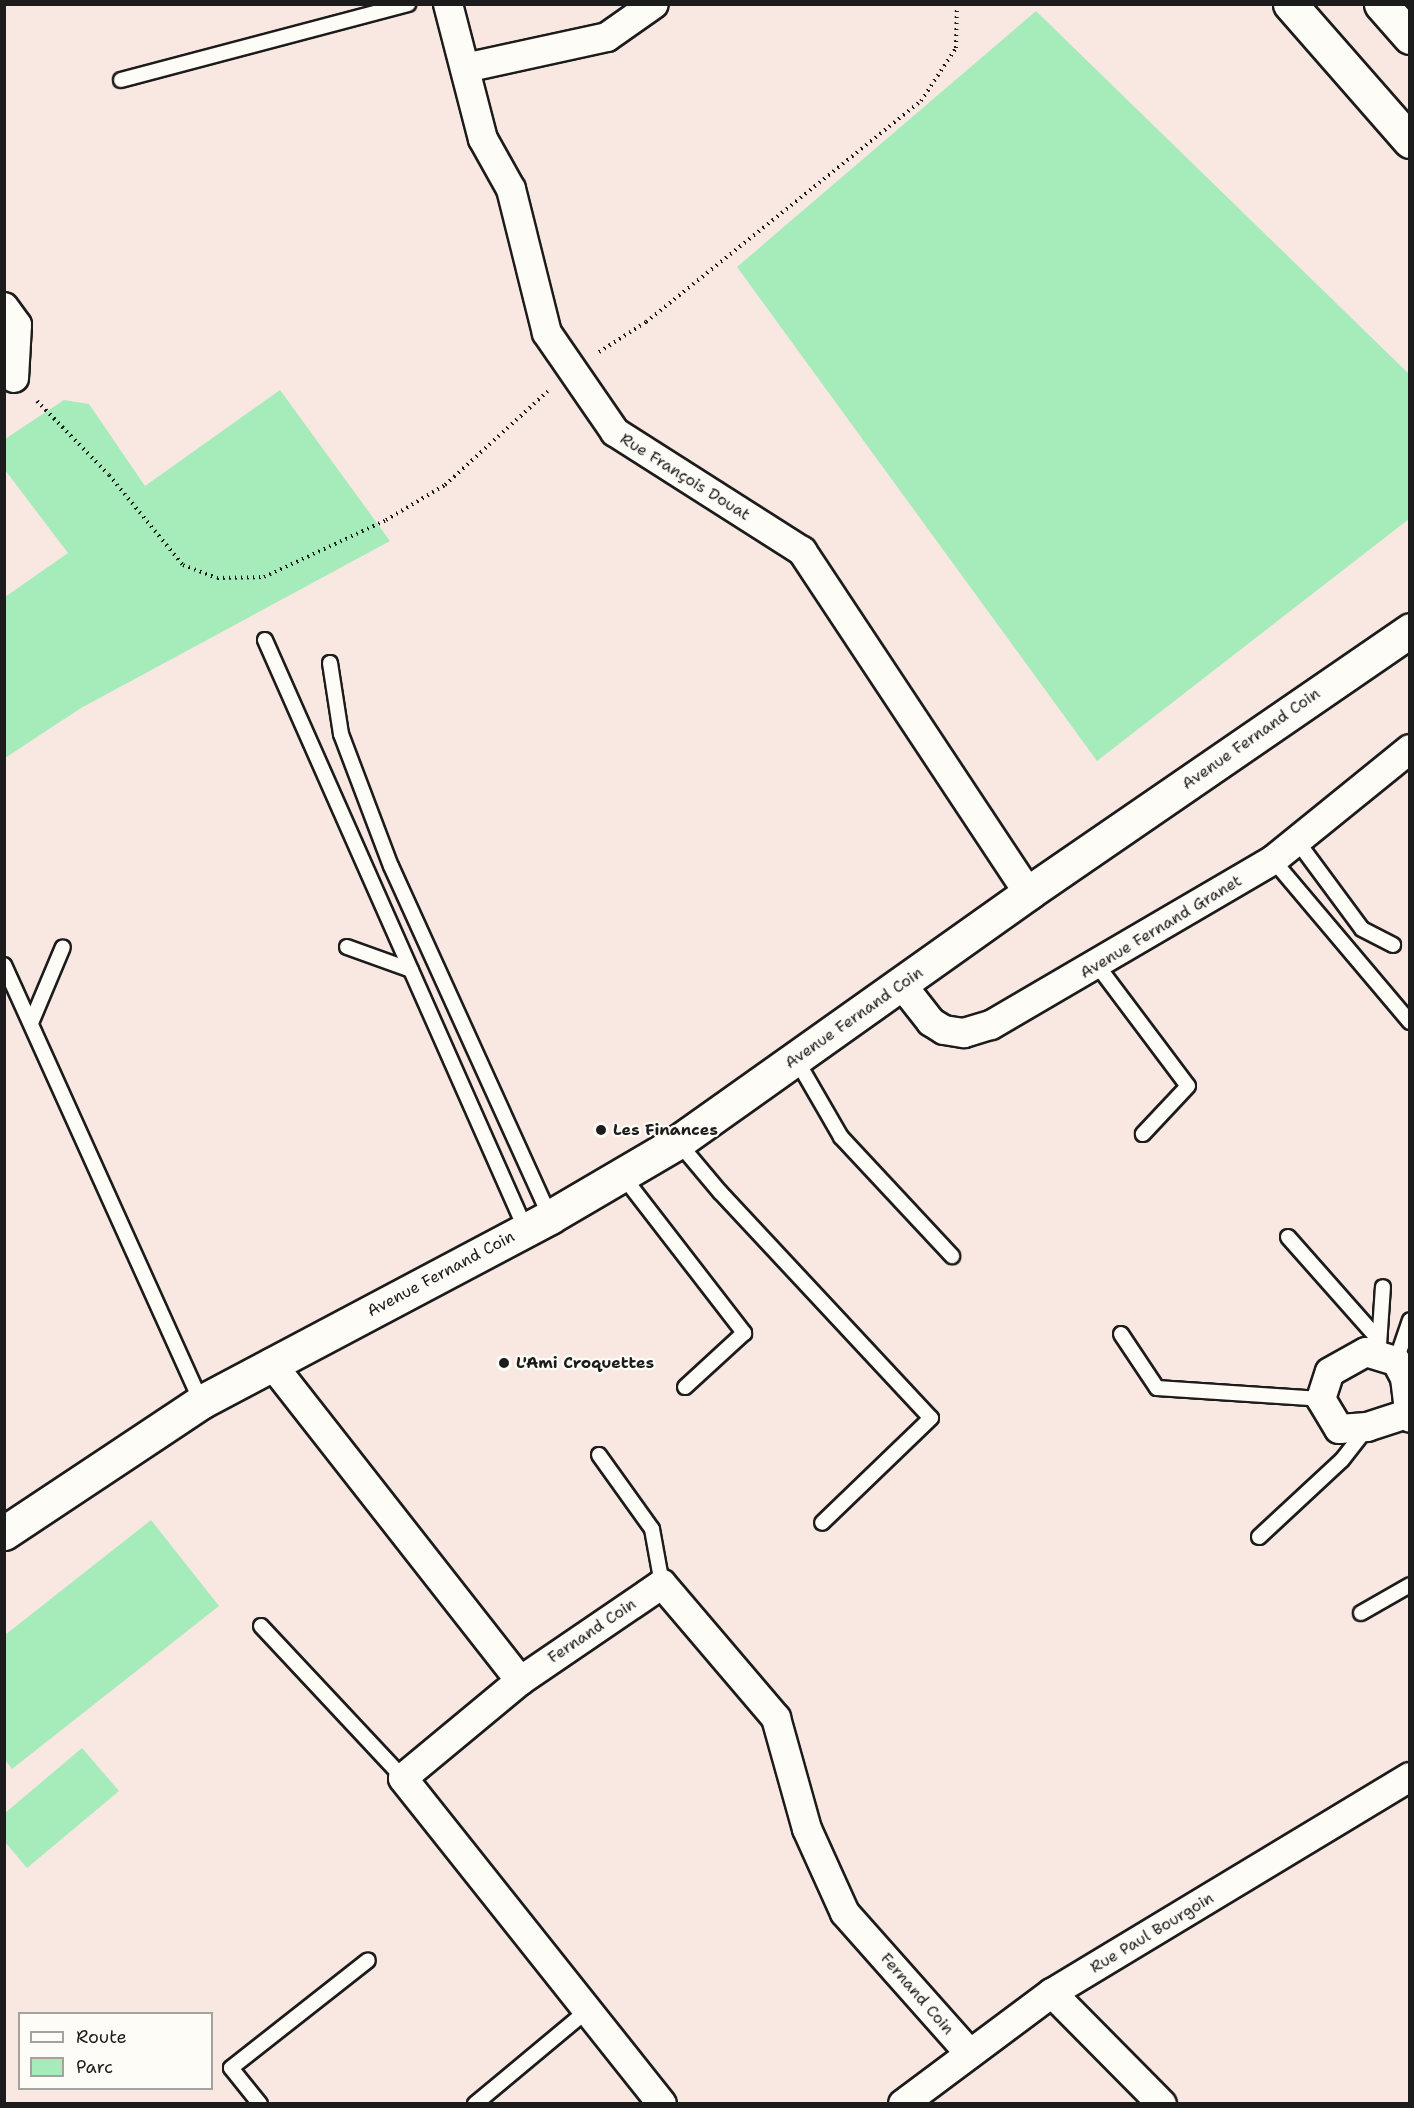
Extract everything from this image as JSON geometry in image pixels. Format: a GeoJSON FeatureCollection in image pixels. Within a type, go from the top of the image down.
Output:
{"type":"FeatureCollection","features":[{"type":"Feature","properties":{"kind":"main road"},"geometry":{"type":"LineString","coordinates":[[1290,4],[1410,141]]}},
{"type":"Feature","properties":{"kind":"main road"},"geometry":{"type":"LineString","coordinates":[[1381,4],[1410,37]]}},
{"type":"Feature","properties":{"kind":"main road","name":"Avenue Fernand Coin"},"geometry":{"type":"LineString","coordinates":[[4,1533],[201,1402],[538,1223],[678,1142],[902,985],[1028,893],[1410,630]]}},
{"type":"Feature","properties":{"kind":"street","name":"Rue François Douat"},"geometry":{"type":"LineString","coordinates":[[448,4],[483,139],[511,189],[547,333],[615,432],[802,552],[1028,893]]}},
{"type":"Feature","properties":{"kind":"street"},"geometry":{"type":"LineString","coordinates":[[465,68],[607,37],[654,4]]}},
{"type":"Feature","properties":{"kind":"street"},"geometry":{"type":"LineString","coordinates":[[4,307],[17,325],[14,378]]}},
{"type":"Feature","properties":{"kind":"street","name":"Avenue Fernand Granet"},"geometry":{"type":"LineString","coordinates":[[902,985],[931,1022],[944,1030],[964,1034],[991,1025],[1273,860],[1410,749]]}},
{"type":"Feature","properties":{"kind":"street"},"geometry":{"type":"LineString","coordinates":[[1366,1352],[1394,1361],[1408,1416],[1367,1427],[1339,1429],[1321,1399],[1330,1372],[1366,1352]]}},
{"type":"Feature","properties":{"kind":"street"},"geometry":{"type":"LineString","coordinates":[[271,1363],[520,1681]]}},
{"type":"Feature","properties":{"kind":"street","name":"Fernand Coin"},"geometry":{"type":"LineString","coordinates":[[403,1778],[520,1681],[662,1584],[776,1718],[807,1829],[845,1912],[970,2054]]}},
{"type":"Feature","properties":{"kind":"street","name":"Rue Paul Bourgoin"},"geometry":{"type":"LineString","coordinates":[[903,2103],[1052,1993],[1410,1777]]}},
{"type":"Feature","properties":{"kind":"street"},"geometry":{"type":"LineString","coordinates":[[403,1778],[662,2103]]}},
{"type":"Feature","properties":{"kind":"street"},"geometry":{"type":"LineString","coordinates":[[1052,1993],[1161,2103]]}},
{"type":"Feature","properties":{"kind":"lane"},"geometry":{"type":"LineString","coordinates":[[121,80],[408,4]]}},
{"type":"Feature","properties":{"kind":"lane"},"geometry":{"type":"LineString","coordinates":[[265,640],[411,970],[538,1223]]}},
{"type":"Feature","properties":{"kind":"lane"},"geometry":{"type":"LineString","coordinates":[[330,663],[340,734],[391,866],[538,1223]]}},
{"type":"Feature","properties":{"kind":"lane"},"geometry":{"type":"LineString","coordinates":[[1297,841],[1362,929],[1393,945]]}},
{"type":"Feature","properties":{"kind":"lane"},"geometry":{"type":"LineString","coordinates":[[1273,860],[1410,1022]]}},
{"type":"Feature","properties":{"kind":"lane"},"geometry":{"type":"LineString","coordinates":[[31,1023],[63,947]]}},
{"type":"Feature","properties":{"kind":"lane"},"geometry":{"type":"LineString","coordinates":[[347,947],[411,970]]}},
{"type":"Feature","properties":{"kind":"lane"},"geometry":{"type":"LineString","coordinates":[[4,965],[201,1402]]}},
{"type":"Feature","properties":{"kind":"lane"},"geometry":{"type":"LineString","coordinates":[[1097,965],[1188,1086],[1143,1134]]}},
{"type":"Feature","properties":{"kind":"lane"},"geometry":{"type":"LineString","coordinates":[[796,1059],[841,1137],[952,1256]]}},
{"type":"Feature","properties":{"kind":"lane"},"geometry":{"type":"LineString","coordinates":[[678,1142],[720,1192],[931,1418],[822,1523]]}},
{"type":"Feature","properties":{"kind":"lane"},"geometry":{"type":"LineString","coordinates":[[622,1175],[744,1333],[685,1387]]}},
{"type":"Feature","properties":{"kind":"lane"},"geometry":{"type":"LineString","coordinates":[[1288,1237],[1394,1361]]}},
{"type":"Feature","properties":{"kind":"lane"},"geometry":{"type":"LineString","coordinates":[[1383,1287],[1394,1361]]}},
{"type":"Feature","properties":{"kind":"lane"},"geometry":{"type":"LineString","coordinates":[[1394,1361],[1410,1320]]}},
{"type":"Feature","properties":{"kind":"lane"},"geometry":{"type":"LineString","coordinates":[[1121,1334],[1157,1388],[1321,1399]]}},
{"type":"Feature","properties":{"kind":"lane"},"geometry":{"type":"LineString","coordinates":[[1258,1537],[1342,1460],[1367,1427]]}},
{"type":"Feature","properties":{"kind":"lane"},"geometry":{"type":"LineString","coordinates":[[599,1455],[652,1529],[662,1584]]}},
{"type":"Feature","properties":{"kind":"lane"},"geometry":{"type":"LineString","coordinates":[[1361,1613],[1410,1585]]}},
{"type":"Feature","properties":{"kind":"lane"},"geometry":{"type":"LineString","coordinates":[[261,1626],[403,1778]]}},
{"type":"Feature","properties":{"kind":"lane"},"geometry":{"type":"LineString","coordinates":[[260,2103],[231,2068],[368,1960]]}},
{"type":"Feature","properties":{"kind":"lane"},"geometry":{"type":"LineString","coordinates":[[475,2103],[588,2010]]}},
{"type":"Feature","properties":{"kind":"path"},"geometry":{"type":"LineString","coordinates":[[14,378],[109,476],[183,565],[217,578],[264,577],[386,520],[445,485],[516,416],[573,370],[646,322],[921,101],[956,48],[957,4]]}},
{"type":"Feature","properties":{"kind":"green space"},"geometry":{"type":"Polygon","coordinates":[[[1036,11],[1409,374],[1409,519],[1097,761],[737,267],[1036,11]]]}},
{"type":"Feature","properties":{"kind":"green space"},"geometry":{"type":"Polygon","coordinates":[[[280,390],[390,541],[81,708],[5,758],[5,597],[68,553],[5,470],[5,439],[64,400],[89,404],[145,486],[280,390]]]}},
{"type":"Feature","properties":{"kind":"green space"},"geometry":{"type":"Polygon","coordinates":[[[151,1520],[219,1606],[12,1769],[5,1760],[5,1635],[151,1520]]]}},
{"type":"Feature","properties":{"kind":"green space"},"geometry":{"type":"Polygon","coordinates":[[[82,1748],[119,1791],[27,1868],[5,1842],[5,1813],[82,1748]]]}},
{"type":"Feature","properties":{"kind":"place","name":"Les Finances"},"geometry":{"type":"Point","coordinates":[601,1130]}},
{"type":"Feature","properties":{"kind":"place","name":"L'Ami Croquettes"},"geometry":{"type":"Point","coordinates":[504,1363]}}]}
